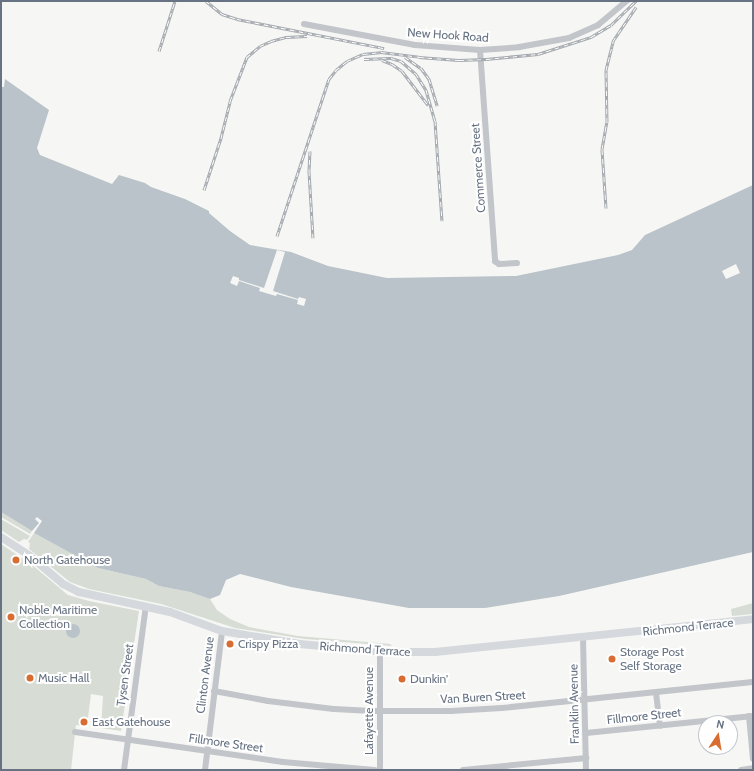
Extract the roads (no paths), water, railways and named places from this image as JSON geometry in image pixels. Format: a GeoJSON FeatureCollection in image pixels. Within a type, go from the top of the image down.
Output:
{"type":"FeatureCollection","features":[{"type":"Feature","properties":{"kind":"main road","name":"Richmond Terrace"},"geometry":{"type":"LineString","coordinates":[[1,537],[30,556],[68,588],[90,595],[174,613],[222,631],[292,643],[380,652],[435,652],[583,638],[753,619]]}},
{"type":"Feature","properties":{"kind":"street","name":"New Hook Road"},"geometry":{"type":"LineString","coordinates":[[304,24],[415,45],[480,50],[525,46],[569,38],[598,25],[627,1]]}},
{"type":"Feature","properties":{"kind":"street","name":"Commerce Street"},"geometry":{"type":"LineString","coordinates":[[480,50],[495,261],[499,264],[518,263]]}},
{"type":"Feature","properties":{"kind":"street","name":"Tysen Street"},"geometry":{"type":"LineString","coordinates":[[124,770],[146,606]]}},
{"type":"Feature","properties":{"kind":"street","name":"Clinton Avenue"},"geometry":{"type":"LineString","coordinates":[[205,770],[222,631]]}},
{"type":"Feature","properties":{"kind":"street","name":"Franklin Avenue"},"geometry":{"type":"LineString","coordinates":[[583,638],[586,770]]}},
{"type":"Feature","properties":{"kind":"street","name":"Lafayette Avenue"},"geometry":{"type":"LineString","coordinates":[[380,652],[380,770]]}},
{"type":"Feature","properties":{"kind":"street","name":"Van Buren Street"},"geometry":{"type":"LineString","coordinates":[[214,691],[305,706],[379,711],[451,711],[585,700],[753,682]]}},
{"type":"Feature","properties":{"kind":"street"},"geometry":{"type":"LineString","coordinates":[[656,693],[660,726]]}},
{"type":"Feature","properties":{"kind":"street","name":"Fillmore Street"},"geometry":{"type":"LineString","coordinates":[[586,734],[751,716]]}},
{"type":"Feature","properties":{"kind":"street"},"geometry":{"type":"LineString","coordinates":[[751,716],[753,760]]}},
{"type":"Feature","properties":{"kind":"street","name":"Fillmore Street"},"geometry":{"type":"LineString","coordinates":[[75,732],[283,762],[375,770]]}},
{"type":"Feature","properties":{"kind":"street"},"geometry":{"type":"LineString","coordinates":[[463,770],[586,758]]}},
{"type":"Feature","properties":{"kind":"street"},"geometry":{"type":"LineString","coordinates":[[741,770],[753,768]]}},
{"type":"Feature","properties":{"kind":"railway"},"geometry":{"type":"LineString","coordinates":[[159,51],[175,1]]}},
{"type":"Feature","properties":{"kind":"railway"},"geometry":{"type":"LineString","coordinates":[[206,1],[222,14],[237,19],[384,48]]}},
{"type":"Feature","properties":{"kind":"railway"},"geometry":{"type":"LineString","coordinates":[[277,236],[329,79],[336,70],[347,61],[363,54],[381,52],[459,60],[538,54],[591,37],[611,25],[636,1]]}},
{"type":"Feature","properties":{"kind":"railway"},"geometry":{"type":"LineString","coordinates":[[606,208],[602,149],[607,122],[606,70],[613,41],[636,7]]}},
{"type":"Feature","properties":{"kind":"railway"},"geometry":{"type":"LineString","coordinates":[[204,190],[221,138],[230,101],[247,57],[260,46],[271,41],[286,37],[307,36]]}},
{"type":"Feature","properties":{"kind":"railway"},"geometry":{"type":"LineString","coordinates":[[405,57],[421,68],[429,79],[437,106]]}},
{"type":"Feature","properties":{"kind":"railway"},"geometry":{"type":"LineString","coordinates":[[364,59],[391,58],[401,61],[416,74],[426,90],[435,121],[442,221]]}},
{"type":"Feature","properties":{"kind":"railway"},"geometry":{"type":"LineString","coordinates":[[382,60],[392,64],[402,71],[428,105]]}},
{"type":"Feature","properties":{"kind":"railway"},"geometry":{"type":"LineString","coordinates":[[310,151],[309,171],[313,238]]}},
{"type":"Feature","properties":{"kind":"place","name":"North Gatehouse"},"geometry":{"type":"Point","coordinates":[16,560]}},
{"type":"Feature","properties":{"kind":"place","name":"Noble Maritime Collection"},"geometry":{"type":"Point","coordinates":[11,617]}},
{"type":"Feature","properties":{"kind":"place","name":"Crispy Pizza"},"geometry":{"type":"Point","coordinates":[230,644]}},
{"type":"Feature","properties":{"kind":"place","name":"Storage Post Self Storage"},"geometry":{"type":"Point","coordinates":[612,659]}},
{"type":"Feature","properties":{"kind":"place","name":"Music Hall"},"geometry":{"type":"Point","coordinates":[30,678]}},
{"type":"Feature","properties":{"kind":"place","name":"Dunkin'"},"geometry":{"type":"Point","coordinates":[402,679]}},
{"type":"Feature","properties":{"kind":"place","name":"East Gatehouse"},"geometry":{"type":"Point","coordinates":[84,722]}}]}
